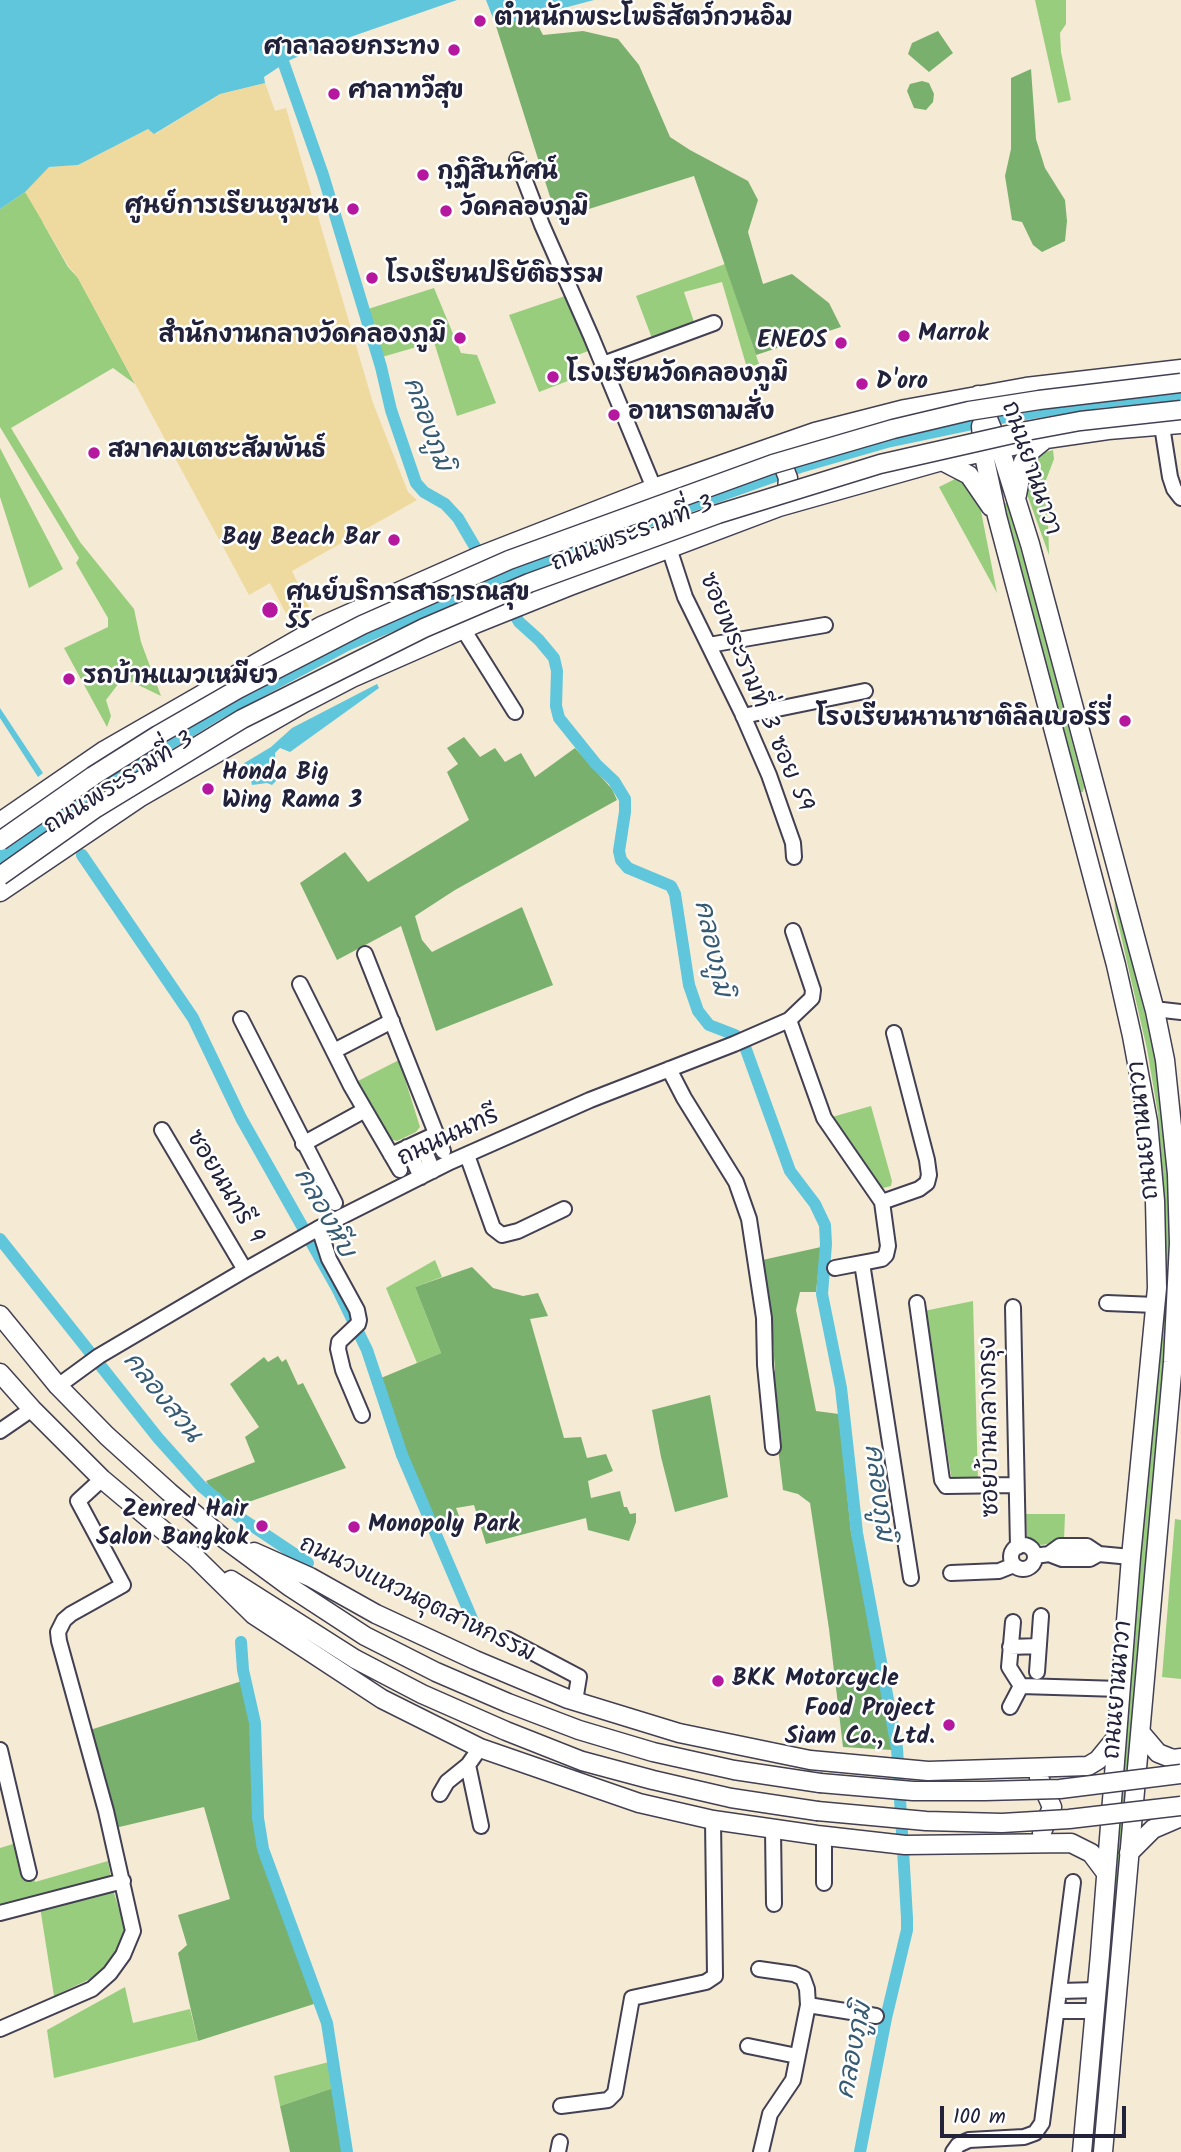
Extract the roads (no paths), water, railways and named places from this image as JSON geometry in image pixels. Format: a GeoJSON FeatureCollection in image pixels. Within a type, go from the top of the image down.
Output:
{"type":"FeatureCollection","features":[{"type":"Feature","properties":{"kind":"main road","name":"ถนนพระรามที่ 3"},"geometry":{"type":"LineString","coordinates":[[0,821],[104,750],[321,626],[477,557],[654,488],[764,448],[887,414],[981,406],[1101,376],[1181,369]]}},
{"type":"Feature","properties":{"kind":"main road"},"geometry":{"type":"LineString","coordinates":[[1101,376],[1091,391],[1089,405],[1095,420],[1108,430]]}},
{"type":"Feature","properties":{"kind":"main road","name":"ถนนพระรามที่ 3"},"geometry":{"type":"LineString","coordinates":[[0,841],[93,776],[239,689],[362,625],[509,560],[773,464],[893,429],[969,411],[1181,383]]}},
{"type":"Feature","properties":{"kind":"main road","name":"ถนนยานนาวา"},"geometry":{"type":"LineString","coordinates":[[981,406],[989,442],[997,516],[1132,1036],[1148,1122],[1155,1201],[1157,1288],[1131,1557],[1082,2152]]}},
{"type":"Feature","properties":{"kind":"main road","name":"ถนนพระรามที่ 3"},"geometry":{"type":"LineString","coordinates":[[0,876],[96,808],[242,719],[424,628],[529,583],[718,514],[880,464],[1080,421],[1181,410]]}},
{"type":"Feature","properties":{"kind":"main road","name":"ถนนพระรามที่ 3"},"geometry":{"type":"LineString","coordinates":[[0,892],[139,798],[226,747],[352,678],[525,604],[779,507],[942,461],[989,442],[1046,439],[1181,424]]}},
{"type":"Feature","properties":{"kind":"main road"},"geometry":{"type":"LineString","coordinates":[[1017,501],[1023,462],[1032,450],[1046,439]]}},
{"type":"Feature","properties":{"kind":"main road","name":"ถนนยานนาวา"},"geometry":{"type":"LineString","coordinates":[[989,442],[1017,501],[1030,544],[1154,1009],[1173,1117],[1179,1200],[1170,1397],[1103,2152]]}},
{"type":"Feature","properties":{"kind":"main road"},"geometry":{"type":"LineString","coordinates":[[764,448],[786,471],[787,492],[779,507]]}},
{"type":"Feature","properties":{"kind":"main road"},"geometry":{"type":"LineString","coordinates":[[942,461],[969,475],[997,516]]}},
{"type":"Feature","properties":{"kind":"main road"},"geometry":{"type":"LineString","coordinates":[[1097,898],[1103,889],[1083,804],[1091,798],[1100,807]]}},
{"type":"Feature","properties":{"kind":"main road","name":"ถนนวงแหวนอุตสาหกรรม"},"geometry":{"type":"LineString","coordinates":[[0,1315],[58,1386],[107,1436],[222,1537],[290,1587],[365,1636],[436,1672],[508,1703],[579,1730],[653,1752],[734,1770],[820,1783],[913,1791],[985,1791],[1060,1789],[1181,1774]]}},
{"type":"Feature","properties":{"kind":"main road"},"geometry":{"type":"LineString","coordinates":[[0,1373],[102,1479],[195,1557],[254,1615],[382,1699],[480,1748],[639,1803],[713,1820],[902,1844],[1071,1843],[1091,1853],[1106,1872]]}},
{"type":"Feature","properties":{"kind":"main road","name":"ถนนวงแหวนอุตสาหกรรม"},"geometry":{"type":"LineString","coordinates":[[222,1537],[310,1577],[376,1614],[475,1660],[575,1701],[679,1733],[810,1760],[928,1772],[1088,1766],[1098,1760],[1116,1738]]}},
{"type":"Feature","properties":{"kind":"main road"},"geometry":{"type":"LineString","coordinates":[[195,1557],[355,1659],[422,1694],[506,1731],[582,1760],[653,1780],[732,1798],[817,1811],[926,1821],[1002,1823],[1069,1819],[1181,1806]]}},
{"type":"Feature","properties":{"kind":"main road"},"geometry":{"type":"LineString","coordinates":[[1141,1733],[1158,1753],[1173,1759],[1181,1758]]}},
{"type":"Feature","properties":{"kind":"main road"},"geometry":{"type":"LineString","coordinates":[[1020,1844],[1042,1834],[1052,1807],[1042,1781],[1032,1769]]}},
{"type":"Feature","properties":{"kind":"main road"},"geometry":{"type":"LineString","coordinates":[[1129,1853],[1153,1829],[1181,1817]]}},
{"type":"Feature","properties":{"kind":"street"},"geometry":{"type":"LineString","coordinates":[[517,160],[541,225],[654,488]]}},
{"type":"Feature","properties":{"kind":"street"},"geometry":{"type":"LineString","coordinates":[[603,364],[714,323]]}},
{"type":"Feature","properties":{"kind":"street"},"geometry":{"type":"LineString","coordinates":[[1162,426],[1170,477],[1181,498]]}},
{"type":"Feature","properties":{"kind":"street","name":"ซอยพระรามที่ 3 ซอย 59"},"geometry":{"type":"LineString","coordinates":[[669,548],[685,597],[743,716],[778,799],[793,843],[794,857]]}},
{"type":"Feature","properties":{"kind":"street"},"geometry":{"type":"LineString","coordinates":[[709,645],[825,625]]}},
{"type":"Feature","properties":{"kind":"street"},"geometry":{"type":"LineString","coordinates":[[463,629],[515,712]]}},
{"type":"Feature","properties":{"kind":"street"},"geometry":{"type":"LineString","coordinates":[[743,716],[865,691]]}},
{"type":"Feature","properties":{"kind":"street","name":"ถนนนนทรี"},"geometry":{"type":"LineString","coordinates":[[58,1386],[95,1359],[311,1232],[467,1155],[590,1100],[741,1042],[789,1020],[813,998],[813,990],[793,931]]}},
{"type":"Feature","properties":{"kind":"street"},"geometry":{"type":"LineString","coordinates":[[365,954],[443,1151]]}},
{"type":"Feature","properties":{"kind":"street"},"geometry":{"type":"LineString","coordinates":[[300,984],[365,1110],[400,1170]]}},
{"type":"Feature","properties":{"kind":"street"},"geometry":{"type":"LineString","coordinates":[[1154,1009],[1181,1012]]}},
{"type":"Feature","properties":{"kind":"street"},"geometry":{"type":"LineString","coordinates":[[241,1019],[335,1203]]}},
{"type":"Feature","properties":{"kind":"street"},"geometry":{"type":"LineString","coordinates":[[789,1020],[824,1118],[882,1202],[888,1246],[886,1255],[882,1259],[835,1268]]}},
{"type":"Feature","properties":{"kind":"street"},"geometry":{"type":"LineString","coordinates":[[334,1051],[392,1021]]}},
{"type":"Feature","properties":{"kind":"street"},"geometry":{"type":"LineString","coordinates":[[882,1202],[919,1189],[927,1183],[929,1175],[894,1033]]}},
{"type":"Feature","properties":{"kind":"street"},"geometry":{"type":"LineString","coordinates":[[669,1069],[736,1182],[748,1219],[764,1318],[773,1447]]}},
{"type":"Feature","properties":{"kind":"street"},"geometry":{"type":"LineString","coordinates":[[303,1144],[365,1110]]}},
{"type":"Feature","properties":{"kind":"street","name":"ซอยนนทรี 9"},"geometry":{"type":"LineString","coordinates":[[162,1130],[245,1270]]}},
{"type":"Feature","properties":{"kind":"street"},"geometry":{"type":"LineString","coordinates":[[391,1155],[436,1133]]}},
{"type":"Feature","properties":{"kind":"street"},"geometry":{"type":"LineString","coordinates":[[414,1144],[427,1174]]}},
{"type":"Feature","properties":{"kind":"street"},"geometry":{"type":"LineString","coordinates":[[467,1155],[493,1228],[502,1235],[518,1231],[564,1209]]}},
{"type":"Feature","properties":{"kind":"street"},"geometry":{"type":"LineString","coordinates":[[311,1232],[357,1310],[355,1327],[339,1342],[338,1349],[343,1370],[362,1415]]}},
{"type":"Feature","properties":{"kind":"street"},"geometry":{"type":"LineString","coordinates":[[862,1263],[911,1578]]}},
{"type":"Feature","properties":{"kind":"street"},"geometry":{"type":"LineString","coordinates":[[917,1303],[942,1480],[946,1486],[953,1488],[1016,1485]]}},
{"type":"Feature","properties":{"kind":"street"},"geometry":{"type":"LineString","coordinates":[[1107,1303],[1155,1305]]}},
{"type":"Feature","properties":{"kind":"street","name":"ซอยบ้านกลางกรุง"},"geometry":{"type":"LineString","coordinates":[[1013,1307],[1018,1546],[1012,1555],[1014,1564]]}},
{"type":"Feature","properties":{"kind":"street"},"geometry":{"type":"LineString","coordinates":[[0,1431],[32,1409]]}},
{"type":"Feature","properties":{"kind":"street"},"geometry":{"type":"LineString","coordinates":[[0,2029],[92,1990],[110,1973],[123,1955],[133,1931],[92,1757],[58,1632],[64,1620],[71,1614],[123,1585],[78,1501],[102,1479]]}},
{"type":"Feature","properties":{"kind":"street","name":"ซอยบ้านกลางกรุง"},"geometry":{"type":"LineString","coordinates":[[1018,1546],[1029,1547],[1042,1555]]}},
{"type":"Feature","properties":{"kind":"street"},"geometry":{"type":"LineString","coordinates":[[951,1573],[999,1571],[1014,1564],[1027,1568],[1042,1555],[1059,1546],[1087,1546],[1099,1553],[1131,1557]]}},
{"type":"Feature","properties":{"kind":"street"},"geometry":{"type":"LineString","coordinates":[[1038,1672],[1041,1616]]}},
{"type":"Feature","properties":{"kind":"street"},"geometry":{"type":"LineString","coordinates":[[1013,1622],[1009,1667],[1021,1686]]}},
{"type":"Feature","properties":{"kind":"street"},"geometry":{"type":"LineString","coordinates":[[507,1639],[579,1677],[575,1701]]}},
{"type":"Feature","properties":{"kind":"street"},"geometry":{"type":"LineString","coordinates":[[1010,1647],[1039,1646]]}},
{"type":"Feature","properties":{"kind":"street"},"geometry":{"type":"LineString","coordinates":[[1021,1686],[1120,1689]]}},
{"type":"Feature","properties":{"kind":"street"},"geometry":{"type":"LineString","coordinates":[[1010,1707],[1021,1686]]}},
{"type":"Feature","properties":{"kind":"street"},"geometry":{"type":"LineString","coordinates":[[440,1794],[447,1782],[468,1765],[480,1748]]}},
{"type":"Feature","properties":{"kind":"street"},"geometry":{"type":"LineString","coordinates":[[0,1751],[29,1872]]}},
{"type":"Feature","properties":{"kind":"street"},"geometry":{"type":"LineString","coordinates":[[468,1765],[481,1826]]}},
{"type":"Feature","properties":{"kind":"street"},"geometry":{"type":"LineString","coordinates":[[561,2106],[608,2099],[615,2093],[632,1998],[706,1983],[715,1976],[713,1820]]}},
{"type":"Feature","properties":{"kind":"street"},"geometry":{"type":"LineString","coordinates":[[774,1829],[774,1904]]}},
{"type":"Feature","properties":{"kind":"street"},"geometry":{"type":"LineString","coordinates":[[824,1836],[824,1882]]}},
{"type":"Feature","properties":{"kind":"street"},"geometry":{"type":"LineString","coordinates":[[0,1913],[123,1881]]}},
{"type":"Feature","properties":{"kind":"street"},"geometry":{"type":"LineString","coordinates":[[953,2152],[969,2140],[1024,2137],[1035,2133],[1042,2123],[1073,1882]]}},
{"type":"Feature","properties":{"kind":"street"},"geometry":{"type":"LineString","coordinates":[[759,1969],[794,1974],[803,1978],[807,1989],[807,2005],[793,2080],[770,2114],[761,2152]]}},
{"type":"Feature","properties":{"kind":"street"},"geometry":{"type":"LineString","coordinates":[[1060,1991],[1097,1990]]}},
{"type":"Feature","properties":{"kind":"street"},"geometry":{"type":"LineString","coordinates":[[807,2005],[876,2016]]}},
{"type":"Feature","properties":{"kind":"street"},"geometry":{"type":"LineString","coordinates":[[1058,2011],[1094,2011]]}},
{"type":"Feature","properties":{"kind":"street"},"geometry":{"type":"LineString","coordinates":[[748,2046],[796,2056]]}},
{"type":"Feature","properties":{"kind":"water"},"geometry":{"type":"Polygon","coordinates":[[[0,0],[457,0],[310,51],[288,61],[264,77],[265,83],[220,94],[154,134],[148,129],[78,165],[49,167],[25,192],[0,209],[0,0]]]}},
{"type":"Feature","properties":{"kind":"water"},"geometry":{"type":"Polygon","coordinates":[[[486,0],[594,0],[496,26],[486,0]]]}},
{"type":"Feature","properties":{"kind":"water"},"geometry":{"type":"Polygon","coordinates":[[[377,684],[379,688],[290,752],[280,748],[275,753],[276,781],[272,785],[252,785],[250,776],[241,765],[271,747],[292,728],[377,684]]]}},
{"type":"Feature","properties":{"kind":"water"},"geometry":{"type":"Polygon","coordinates":[[[0,708],[43,773],[38,777],[0,718],[0,708]]]}},
{"type":"Feature","properties":{"kind":"waterway","name":"คลองภูมิ"},"geometry":{"type":"LineString","coordinates":[[279,50],[323,175],[381,367],[391,410],[416,483],[424,492],[445,504],[458,518],[519,622],[554,658],[559,718],[596,764],[614,781],[625,799],[619,851],[621,860],[628,868],[671,886],[675,894],[689,985],[698,1011],[709,1025],[735,1035],[744,1044],[790,1171],[815,1204],[825,1225],[822,1294],[841,1388],[857,1533],[897,1748],[907,1918],[907,1930],[886,2018],[860,2152]]}},
{"type":"Feature","properties":{"kind":"waterway"},"geometry":{"type":"LineString","coordinates":[[0,857],[88,794],[218,714],[347,645],[494,581],[618,532],[800,467],[887,442],[1006,417],[1100,402],[1181,395]]}},
{"type":"Feature","properties":{"kind":"waterway","name":"คลองหีบ"},"geometry":{"type":"LineString","coordinates":[[82,855],[193,1018],[241,1118],[337,1288],[367,1350],[402,1455],[473,1621]]}},
{"type":"Feature","properties":{"kind":"waterway","name":"คลองสวน"},"geometry":{"type":"LineString","coordinates":[[0,1239],[158,1438],[201,1486],[239,1517],[308,1563]]}},
{"type":"Feature","properties":{"kind":"waterway"},"geometry":{"type":"LineString","coordinates":[[241,1642],[243,1670],[255,1723],[258,1818],[263,1849],[327,2023],[347,2152]]}},
{"type":"Feature","properties":{"kind":"place","name":"ตำหนักพระโพธิสัตว์กวนอิม"},"geometry":{"type":"Point","coordinates":[480,21]}},
{"type":"Feature","properties":{"kind":"place","name":"ศาลาลอยกระทง"},"geometry":{"type":"Point","coordinates":[454,50]}},
{"type":"Feature","properties":{"kind":"place","name":"ศาลาทวีสุข"},"geometry":{"type":"Point","coordinates":[334,94]}},
{"type":"Feature","properties":{"kind":"place","name":"กุฏิสินทัศน์"},"geometry":{"type":"Point","coordinates":[423,175]}},
{"type":"Feature","properties":{"kind":"place","name":"ศูนย์การเรียนชุมชน"},"geometry":{"type":"Point","coordinates":[353,209]}},
{"type":"Feature","properties":{"kind":"place","name":"วัดคลองภูมิ"},"geometry":{"type":"Point","coordinates":[446,211]}},
{"type":"Feature","properties":{"kind":"place","name":"โรงเรียนปริยัติธรรม"},"geometry":{"type":"Point","coordinates":[372,278]}},
{"type":"Feature","properties":{"kind":"place","name":"Marrok"},"geometry":{"type":"Point","coordinates":[904,336]}},
{"type":"Feature","properties":{"kind":"place","name":"สำนักงานกลางวัดคลองภูมิ"},"geometry":{"type":"Point","coordinates":[460,338]}},
{"type":"Feature","properties":{"kind":"place","name":"ENEOS"},"geometry":{"type":"Point","coordinates":[841,343]}},
{"type":"Feature","properties":{"kind":"place","name":"โรงเรียนวัดคลองภูมิ"},"geometry":{"type":"Point","coordinates":[553,377]}},
{"type":"Feature","properties":{"kind":"place","name":"D'oro"},"geometry":{"type":"Point","coordinates":[862,384]}},
{"type":"Feature","properties":{"kind":"place","name":"อาหารตามสั่ง"},"geometry":{"type":"Point","coordinates":[614,415]}},
{"type":"Feature","properties":{"kind":"place","name":"สมาคมเตชะสัมพันธ์"},"geometry":{"type":"Point","coordinates":[94,453]}},
{"type":"Feature","properties":{"kind":"place","name":"Bay Beach Bar"},"geometry":{"type":"Point","coordinates":[394,540]}},
{"type":"Feature","properties":{"kind":"place","name":"ศูนย์บริการสาธารณสุข 55"},"geometry":{"type":"Point","coordinates":[270,610]}},
{"type":"Feature","properties":{"kind":"place","name":"รถบ้านแมวเหมียว"},"geometry":{"type":"Point","coordinates":[69,679]}},
{"type":"Feature","properties":{"kind":"place","name":"โรงเรียนนานาชาติลิลเบอร์รี่"},"geometry":{"type":"Point","coordinates":[1125,721]}},
{"type":"Feature","properties":{"kind":"place","name":"Honda Big Wing Rama 3"},"geometry":{"type":"Point","coordinates":[208,789]}},
{"type":"Feature","properties":{"kind":"place","name":"Zenred Hair Salon Bangkok"},"geometry":{"type":"Point","coordinates":[262,1526]}},
{"type":"Feature","properties":{"kind":"place","name":"Monopoly Park"},"geometry":{"type":"Point","coordinates":[354,1527]}},
{"type":"Feature","properties":{"kind":"place","name":"BKK Motorcycle"},"geometry":{"type":"Point","coordinates":[718,1681]}},
{"type":"Feature","properties":{"kind":"place","name":"Food Project Siam Co., Ltd."},"geometry":{"type":"Point","coordinates":[949,1725]}}]}
